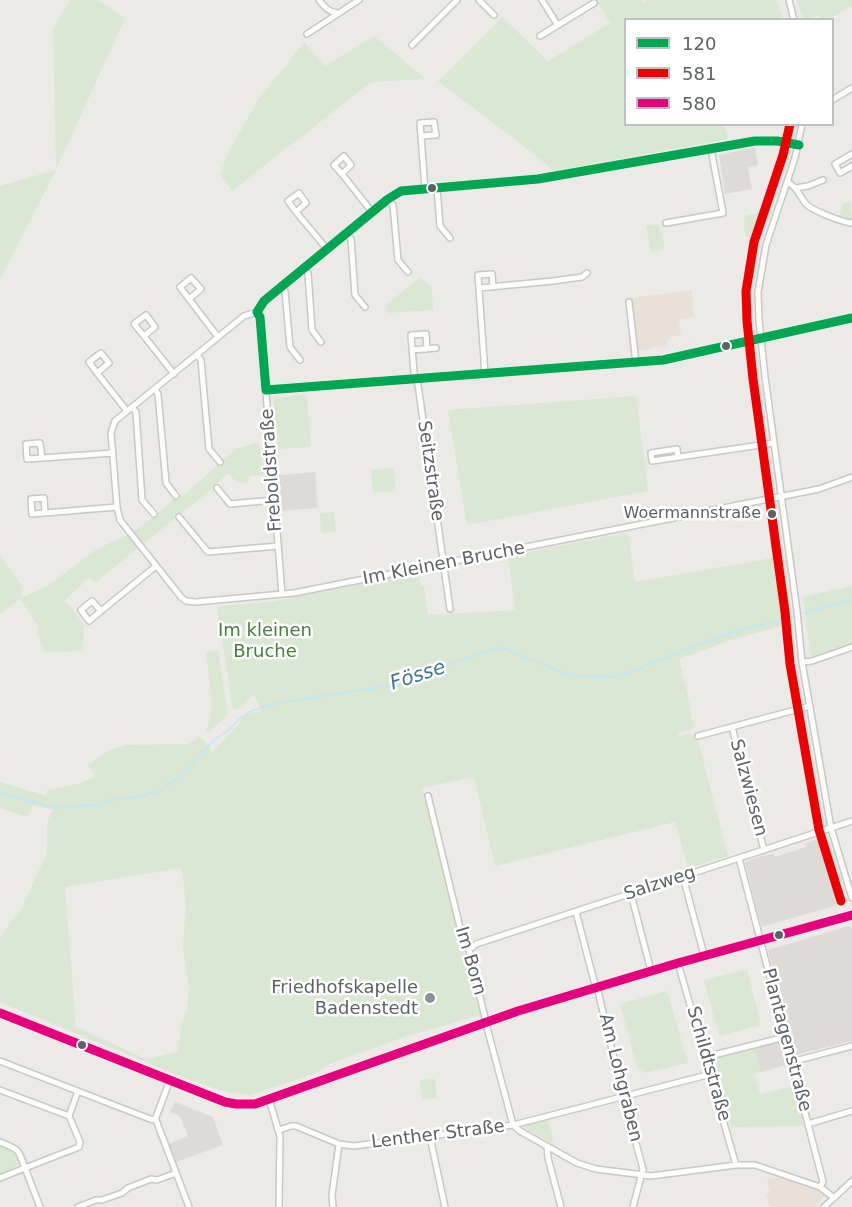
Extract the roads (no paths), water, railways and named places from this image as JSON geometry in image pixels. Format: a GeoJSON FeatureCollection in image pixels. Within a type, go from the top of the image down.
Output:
{"type":"FeatureCollection","features":[{"type":"Feature","properties":{"kind":"street"},"geometry":{"type":"LineString","coordinates":[[319,0],[332,13],[339,13]]}},
{"type":"Feature","properties":{"kind":"street"},"geometry":{"type":"LineString","coordinates":[[307,34],[359,0]]}},
{"type":"Feature","properties":{"kind":"street"},"geometry":{"type":"LineString","coordinates":[[412,45],[457,0]]}},
{"type":"Feature","properties":{"kind":"street"},"geometry":{"type":"LineString","coordinates":[[479,0],[494,15]]}},
{"type":"Feature","properties":{"kind":"street"},"geometry":{"type":"LineString","coordinates":[[542,0],[557,24]]}},
{"type":"Feature","properties":{"kind":"street"},"geometry":{"type":"LineString","coordinates":[[789,0],[794,18]]}},
{"type":"Feature","properties":{"kind":"street"},"geometry":{"type":"LineString","coordinates":[[540,36],[594,3]]}},
{"type":"Feature","properties":{"kind":"street"},"geometry":{"type":"LineString","coordinates":[[834,99],[852,88]]}},
{"type":"Feature","properties":{"kind":"street"},"geometry":{"type":"LineString","coordinates":[[802,126],[799,145],[769,232],[763,259],[758,292],[760,335],[802,662],[831,828],[852,898]]}},
{"type":"Feature","properties":{"kind":"street"},"geometry":{"type":"LineString","coordinates":[[421,136],[425,189]]}},
{"type":"Feature","properties":{"kind":"street"},"geometry":{"type":"LineString","coordinates":[[45,513],[117,507],[111,433],[115,421],[244,316],[258,312],[264,301],[303,268],[401,191],[538,179],[767,140],[799,145]]}},
{"type":"Feature","properties":{"kind":"street"},"geometry":{"type":"LineString","coordinates":[[666,223],[723,213],[711,149]]}},
{"type":"Feature","properties":{"kind":"street"},"geometry":{"type":"LineString","coordinates":[[852,154],[835,164],[840,173],[852,166]]}},
{"type":"Feature","properties":{"kind":"street"},"geometry":{"type":"LineString","coordinates":[[342,174],[372,212]]}},
{"type":"Feature","properties":{"kind":"street"},"geometry":{"type":"LineString","coordinates":[[795,188],[823,180]]}},
{"type":"Feature","properties":{"kind":"street"},"geometry":{"type":"LineString","coordinates":[[787,182],[792,184],[808,206],[843,222],[852,223]]}},
{"type":"Feature","properties":{"kind":"street"},"geometry":{"type":"LineString","coordinates":[[437,188],[440,226],[450,238]]}},
{"type":"Feature","properties":{"kind":"street"},"geometry":{"type":"LineString","coordinates":[[388,199],[393,205],[398,260],[408,272]]}},
{"type":"Feature","properties":{"kind":"street"},"geometry":{"type":"LineString","coordinates":[[296,212],[327,249]]}},
{"type":"Feature","properties":{"kind":"street"},"geometry":{"type":"LineString","coordinates":[[346,234],[351,239],[355,295],[365,307]]}},
{"type":"Feature","properties":{"kind":"street"},"geometry":{"type":"LineString","coordinates":[[303,268],[308,273],[312,330],[321,342]]}},
{"type":"Feature","properties":{"kind":"street"},"geometry":{"type":"LineString","coordinates":[[479,288],[582,277],[587,273]]}},
{"type":"Feature","properties":{"kind":"street"},"geometry":{"type":"LineString","coordinates":[[485,374],[478,275],[492,274],[493,287]]}},
{"type":"Feature","properties":{"kind":"street"},"geometry":{"type":"LineString","coordinates":[[282,286],[285,291],[290,347],[300,360]]}},
{"type":"Feature","properties":{"kind":"street"},"geometry":{"type":"LineString","coordinates":[[189,299],[218,337]]}},
{"type":"Feature","properties":{"kind":"street"},"geometry":{"type":"LineString","coordinates":[[629,302],[636,363]]}},
{"type":"Feature","properties":{"kind":"street","name":"Freboldstraße"},"geometry":{"type":"LineString","coordinates":[[258,312],[282,594]]}},
{"type":"Feature","properties":{"kind":"street"},"geometry":{"type":"LineString","coordinates":[[266,390],[663,360],[760,335],[852,318]]}},
{"type":"Feature","properties":{"kind":"street"},"geometry":{"type":"LineString","coordinates":[[427,349],[426,334],[411,335],[412,350],[427,349],[436,348]]}},
{"type":"Feature","properties":{"kind":"street"},"geometry":{"type":"LineString","coordinates":[[144,336],[174,374]]}},
{"type":"Feature","properties":{"kind":"street","name":"Seitzstraße"},"geometry":{"type":"LineString","coordinates":[[412,350],[450,609]]}},
{"type":"Feature","properties":{"kind":"street"},"geometry":{"type":"LineString","coordinates":[[196,355],[201,360],[209,449],[220,462]]}},
{"type":"Feature","properties":{"kind":"street"},"geometry":{"type":"LineString","coordinates":[[97,373],[129,409],[136,412],[142,500],[154,514]]}},
{"type":"Feature","properties":{"kind":"street"},"geometry":{"type":"LineString","coordinates":[[155,389],[158,394],[165,483],[176,496]]}},
{"type":"Feature","properties":{"kind":"street"},"geometry":{"type":"LineString","coordinates":[[678,457],[677,449],[651,453],[652,461],[774,443]]}},
{"type":"Feature","properties":{"kind":"street"},"geometry":{"type":"LineString","coordinates":[[42,458],[113,453]]}},
{"type":"Feature","properties":{"kind":"street","name":"Im Kleinen Bruche"},"geometry":{"type":"LineString","coordinates":[[117,507],[120,520],[133,538],[181,597],[190,602],[294,593],[781,497],[819,489],[852,477]]}},
{"type":"Feature","properties":{"kind":"street"},"geometry":{"type":"LineString","coordinates":[[217,488],[230,504],[274,500]]}},
{"type":"Feature","properties":{"kind":"street"},"geometry":{"type":"LineString","coordinates":[[179,517],[208,552],[278,546]]}},
{"type":"Feature","properties":{"kind":"street"},"geometry":{"type":"LineString","coordinates":[[101,611],[156,566]]}},
{"type":"Feature","properties":{"kind":"street"},"geometry":{"type":"LineString","coordinates":[[802,662],[812,661],[852,647]]}},
{"type":"Feature","properties":{"kind":"street","name":"Salzwiesen"},"geometry":{"type":"LineString","coordinates":[[698,736],[810,706]]}},
{"type":"Feature","properties":{"kind":"street","name":"Salzwiesen"},"geometry":{"type":"LineString","coordinates":[[732,727],[764,850]]}},
{"type":"Feature","properties":{"kind":"street","name":"Im Born"},"geometry":{"type":"LineString","coordinates":[[428,796],[464,944],[469,950],[513,1125]]}},
{"type":"Feature","properties":{"kind":"street","name":"Salzweg"},"geometry":{"type":"LineString","coordinates":[[469,950],[476,944],[852,821]]}},
{"type":"Feature","properties":{"kind":"street","name":"Plantagenstraße"},"geometry":{"type":"LineString","coordinates":[[739,858],[823,1182],[820,1187]]}},
{"type":"Feature","properties":{"kind":"street"},"geometry":{"type":"LineString","coordinates":[[683,877],[704,956]]}},
{"type":"Feature","properties":{"kind":"street"},"geometry":{"type":"LineString","coordinates":[[631,894],[651,971]]}},
{"type":"Feature","properties":{"kind":"street","name":"Am Lohgraben"},"geometry":{"type":"LineString","coordinates":[[576,912],[643,1169],[641,1175]]}},
{"type":"Feature","properties":{"kind":"street"},"geometry":{"type":"LineString","coordinates":[[0,1013],[225,1102],[248,1104],[269,1100],[518,1011],[678,963],[852,915]]}},
{"type":"Feature","properties":{"kind":"street","name":"Schildtstraße"},"geometry":{"type":"LineString","coordinates":[[678,963],[736,1165]]}},
{"type":"Feature","properties":{"kind":"street"},"geometry":{"type":"LineString","coordinates":[[706,1057],[785,1037]]}},
{"type":"Feature","properties":{"kind":"street"},"geometry":{"type":"LineString","coordinates":[[791,1062],[852,1046]]}},
{"type":"Feature","properties":{"kind":"street"},"geometry":{"type":"LineString","coordinates":[[0,1061],[156,1120]]}},
{"type":"Feature","properties":{"kind":"street"},"geometry":{"type":"LineString","coordinates":[[513,1125],[711,1074]]}},
{"type":"Feature","properties":{"kind":"street"},"geometry":{"type":"LineString","coordinates":[[170,1080],[156,1120],[189,1207]]}},
{"type":"Feature","properties":{"kind":"street"},"geometry":{"type":"LineString","coordinates":[[0,1089],[69,1116]]}},
{"type":"Feature","properties":{"kind":"street"},"geometry":{"type":"LineString","coordinates":[[0,1178],[79,1148],[80,1142],[69,1116],[78,1091]]}},
{"type":"Feature","properties":{"kind":"street"},"geometry":{"type":"LineString","coordinates":[[269,1100],[280,1136],[279,1207]]}},
{"type":"Feature","properties":{"kind":"street"},"geometry":{"type":"LineString","coordinates":[[808,1124],[852,1111]]}},
{"type":"Feature","properties":{"kind":"street","name":"Lenther Straße"},"geometry":{"type":"LineString","coordinates":[[279,1130],[296,1126],[339,1144],[354,1146],[513,1125],[586,1167],[651,1176],[736,1165],[754,1166],[820,1187],[833,1197]]}},
{"type":"Feature","properties":{"kind":"street"},"geometry":{"type":"LineString","coordinates":[[430,1137],[445,1207]]}},
{"type":"Feature","properties":{"kind":"street"},"geometry":{"type":"LineString","coordinates":[[0,1142],[19,1151],[40,1207]]}},
{"type":"Feature","properties":{"kind":"street"},"geometry":{"type":"LineString","coordinates":[[333,1207],[332,1195],[339,1144]]}},
{"type":"Feature","properties":{"kind":"street"},"geometry":{"type":"LineString","coordinates":[[547,1146],[561,1207]]}},
{"type":"Feature","properties":{"kind":"street"},"geometry":{"type":"LineString","coordinates":[[78,1207],[122,1193],[128,1188],[151,1179],[157,1180],[176,1173]]}},
{"type":"Feature","properties":{"kind":"street"},"geometry":{"type":"LineString","coordinates":[[633,1207],[641,1175]]}},
{"type":"Feature","properties":{"kind":"street"},"geometry":{"type":"LineString","coordinates":[[824,1207],[852,1181]]}},
{"type":"Feature","properties":{"kind":"waterway","name":"Fösse"},"geometry":{"type":"LineString","coordinates":[[799,614],[852,600]]}},
{"type":"Feature","properties":{"kind":"waterway","name":"Fösse"},"geometry":{"type":"LineString","coordinates":[[0,793],[56,808],[98,806],[111,800],[144,796],[157,793],[179,778],[214,740],[238,720],[251,711],[270,705],[401,684],[441,667],[498,648],[564,673],[576,676],[613,677],[640,669],[727,634],[795,616]]}},
{"type":"Feature","properties":{"kind":"place","name":"Woermannstraße"},"geometry":{"type":"Point","coordinates":[772,514]}},
{"type":"Feature","properties":{"kind":"place","name":"Friedhofskapelle Badenstedt"},"geometry":{"type":"Point","coordinates":[430,998]}},
{"type":"Feature","properties":{"kind":"park label","name":"Im kleinen Bruche"},"geometry":{"type":"Point","coordinates":[265,641]}}]}
